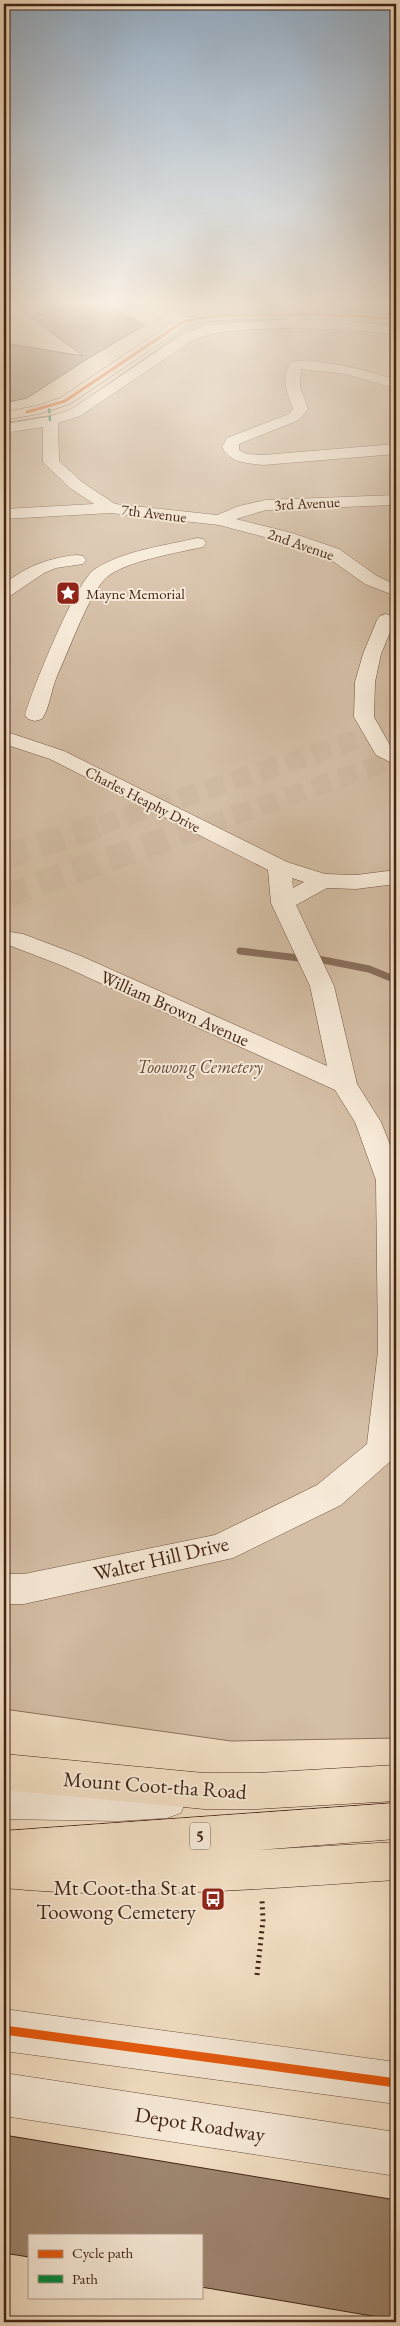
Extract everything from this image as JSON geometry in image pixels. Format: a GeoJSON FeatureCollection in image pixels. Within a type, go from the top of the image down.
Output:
{"type":"FeatureCollection","features":[{"type":"Feature","properties":{"kind":"main road"},"geometry":{"type":"LineString","coordinates":[[4,416],[49,414]]}},
{"type":"Feature","properties":{"kind":"main road","name":"Mount Coot-tha Road"},"geometry":{"type":"LineString","coordinates":[[4,1772],[179,1790],[231,1792],[396,1783]]}},
{"type":"Feature","properties":{"kind":"main road","name":"5"},"geometry":{"type":"LineString","coordinates":[[4,1850],[396,1821]]}},
{"type":"Feature","properties":{"kind":"main road"},"geometry":{"type":"LineString","coordinates":[[4,1869],[103,1875],[208,1872],[396,1861]]}},
{"type":"Feature","properties":{"kind":"street"},"geometry":{"type":"LineString","coordinates":[[44,414],[61,414]]}},
{"type":"Feature","properties":{"kind":"street"},"geometry":{"type":"LineString","coordinates":[[4,428],[49,414]]}},
{"type":"Feature","properties":{"kind":"street"},"geometry":{"type":"LineString","coordinates":[[49,414],[51,462],[76,485],[111,508]]}},
{"type":"Feature","properties":{"kind":"street"},"geometry":{"type":"LineString","coordinates":[[297,414],[294,417],[232,441],[230,447],[233,453],[243,458],[263,460],[396,449]]}},
{"type":"Feature","properties":{"kind":"street","name":"3rd Avenue"},"geometry":{"type":"LineString","coordinates":[[219,520],[245,510],[266,506],[396,500]]}},
{"type":"Feature","properties":{"kind":"street","name":"7th Avenue"},"geometry":{"type":"LineString","coordinates":[[4,514],[111,508],[197,518]]}},
{"type":"Feature","properties":{"kind":"street"},"geometry":{"type":"LineString","coordinates":[[197,518],[205,525],[208,531],[206,537],[213,541]]}},
{"type":"Feature","properties":{"kind":"street","name":"2nd Avenue"},"geometry":{"type":"LineString","coordinates":[[197,518],[219,520],[286,537],[333,553],[371,580],[396,592]]}},
{"type":"Feature","properties":{"kind":"street"},"geometry":{"type":"LineString","coordinates":[[4,592],[39,567],[55,562],[133,558],[213,541],[286,537]]}},
{"type":"Feature","properties":{"kind":"street"},"geometry":{"type":"LineString","coordinates":[[56,755],[35,715],[43,686],[86,592],[100,573],[133,558]]}},
{"type":"Feature","properties":{"kind":"street"},"geometry":{"type":"LineString","coordinates":[[78,560],[100,573]]}},
{"type":"Feature","properties":{"kind":"street"},"geometry":{"type":"LineString","coordinates":[[371,580],[391,616],[372,654],[364,682],[364,717],[383,751],[396,759]]}},
{"type":"Feature","properties":{"kind":"street"},"geometry":{"type":"LineString","coordinates":[[4,728],[35,715]]}},
{"type":"Feature","properties":{"kind":"street","name":"Charles Heaphy Drive"},"geometry":{"type":"LineString","coordinates":[[4,737],[56,755],[279,867],[323,881],[356,882],[396,877]]}},
{"type":"Feature","properties":{"kind":"street"},"geometry":{"type":"LineString","coordinates":[[279,867],[283,904],[322,986],[344,1084],[368,1122],[390,1180],[393,1351],[389,1453]]}},
{"type":"Feature","properties":{"kind":"street"},"geometry":{"type":"LineString","coordinates":[[283,904],[323,881]]}},
{"type":"Feature","properties":{"kind":"street","name":"William Brown Avenue"},"geometry":{"type":"LineString","coordinates":[[4,938],[15,939],[72,961],[344,1084]]}},
{"type":"Feature","properties":{"kind":"street","name":"Walter Hill Drive"},"geometry":{"type":"LineString","coordinates":[[4,1589],[24,1589],[221,1548],[329,1495],[389,1453]]}},
{"type":"Feature","properties":{"kind":"street"},"geometry":{"type":"LineString","coordinates":[[4,1801],[119,1803],[180,1799],[231,1792]]}},
{"type":"Feature","properties":{"kind":"street"},"geometry":{"type":"LineString","coordinates":[[4,2030],[396,2083]]}},
{"type":"Feature","properties":{"kind":"street","name":"Depot Roadway"},"geometry":{"type":"LineString","coordinates":[[4,2094],[396,2154]]}},
{"type":"Feature","properties":{"kind":"path"},"geometry":{"type":"LineString","coordinates":[[256,1975],[262,1929]]}},
{"type":"Feature","properties":{"kind":"green space","name":"Toowong Cemetery"},"geometry":{"type":"Polygon","coordinates":[[[64,414],[396,414],[396,1738],[231,1741],[4,1709],[4,423],[64,414]]]}},
{"type":"Feature","properties":{"kind":"building"},"geometry":{"type":"Polygon","coordinates":[[[4,2135],[396,2200],[396,2320],[202,2287],[202,2234],[28,2234],[28,2257],[4,2253],[4,2135]]]}},
{"type":"Feature","properties":{"kind":"waterway"},"geometry":{"type":"LineString","coordinates":[[240,951],[299,958]]}},
{"type":"Feature","properties":{"kind":"waterway"},"geometry":{"type":"LineString","coordinates":[[318,959],[369,969],[396,980]]}},
{"type":"Feature","properties":{"kind":"tunnel"},"geometry":{"type":"LineString","coordinates":[[100,825],[396,727]]}},
{"type":"Feature","properties":{"kind":"tunnel"},"geometry":{"type":"LineString","coordinates":[[207,825],[396,759]]}},
{"type":"Feature","properties":{"kind":"tunnel"},"geometry":{"type":"LineString","coordinates":[[4,857],[104,824]]}},
{"type":"Feature","properties":{"kind":"tunnel"},"geometry":{"type":"LineString","coordinates":[[4,896],[210,824]]}},
{"type":"Feature","properties":{"kind":"marked path"},"geometry":{"type":"LineString","coordinates":[[49,414],[50,421]]}},
{"type":"Feature","properties":{"kind":"cycle path"},"geometry":{"type":"LineString","coordinates":[[4,2030],[396,2083]]}},
{"type":"Feature","properties":{"kind":"place","name":"Mayne Memorial"},"geometry":{"type":"Point","coordinates":[68,593]}},
{"type":"Feature","properties":{"kind":"place","name":"Mt Coot-tha St at Toowong Cemetery"},"geometry":{"type":"Point","coordinates":[213,1899]}}]}
